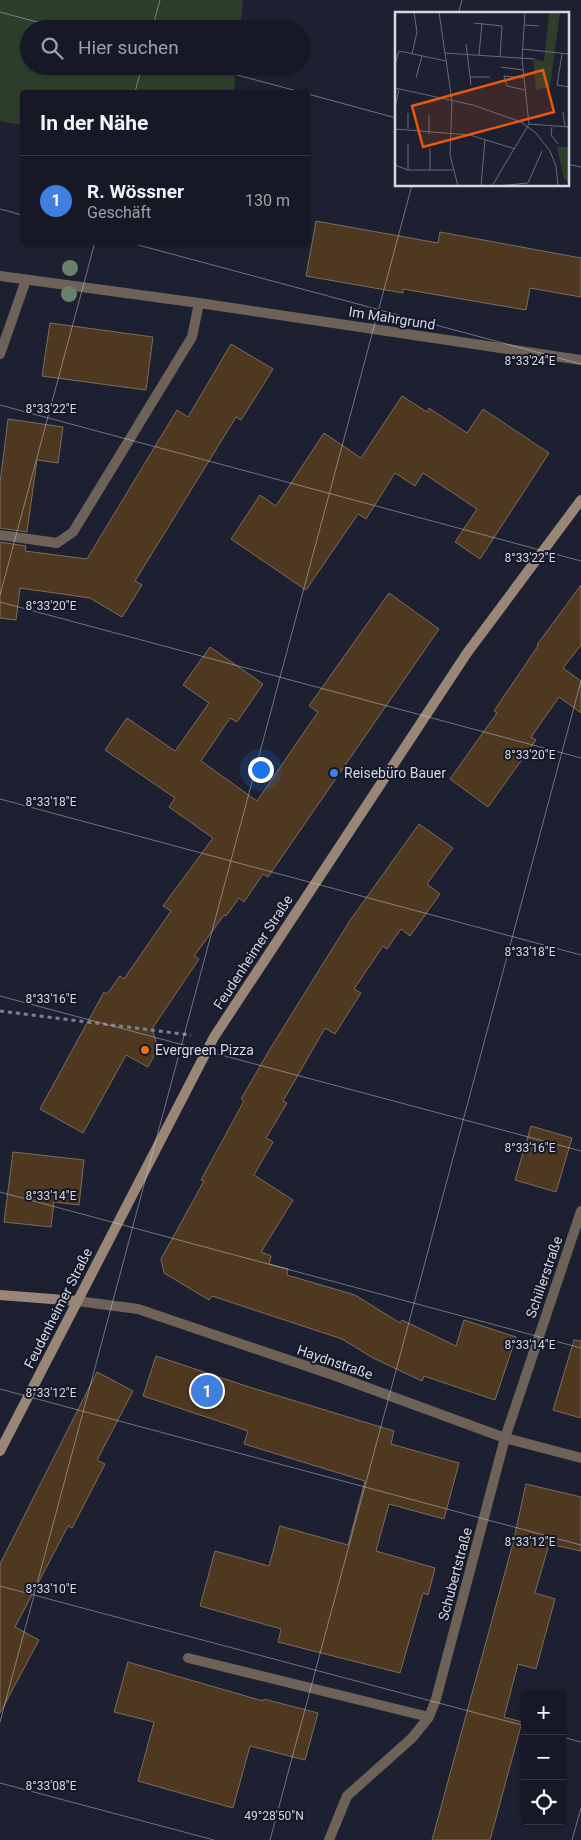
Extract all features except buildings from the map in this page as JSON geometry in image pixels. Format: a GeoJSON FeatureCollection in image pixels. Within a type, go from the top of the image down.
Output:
{"type":"FeatureCollection","features":[{"type":"Feature","properties":{"kind":"main road","name":"Feudenheimer Straße"},"geometry":{"type":"LineString","coordinates":[[0,1450],[214,1037],[467,653],[581,500]]}},
{"type":"Feature","properties":{"kind":"main road"},"geometry":{"type":"LineString","coordinates":[[0,1295],[77,1301]]}},
{"type":"Feature","properties":{"kind":"street","name":"Im Mahrgrund"},"geometry":{"type":"LineString","coordinates":[[0,276],[199,303],[581,360]]}},
{"type":"Feature","properties":{"kind":"street"},"geometry":{"type":"LineString","coordinates":[[0,354],[26,280]]}},
{"type":"Feature","properties":{"kind":"street"},"geometry":{"type":"LineString","coordinates":[[0,535],[57,543],[73,532],[192,337],[199,303]]}},
{"type":"Feature","properties":{"kind":"street","name":"Schillerstraße"},"geometry":{"type":"LineString","coordinates":[[505,1438],[581,1211]]}},
{"type":"Feature","properties":{"kind":"street","name":"Haydnstraße"},"geometry":{"type":"LineString","coordinates":[[77,1301],[138,1309],[333,1375],[505,1438],[581,1458]]}},
{"type":"Feature","properties":{"kind":"street","name":"Schubertstraße"},"geometry":{"type":"LineString","coordinates":[[329,1840],[347,1796],[412,1738],[429,1717],[436,1699],[505,1438]]}},
{"type":"Feature","properties":{"kind":"street"},"geometry":{"type":"LineString","coordinates":[[188,1658],[429,1717]]}},
{"type":"Feature","properties":{"kind":"path"},"geometry":{"type":"LineString","coordinates":[[0,1011],[214,1037]]}},
{"type":"Feature","properties":{"kind":"green space"},"geometry":{"type":"Polygon","coordinates":[[[0,0],[243,0],[241,20],[20,20],[20,75],[235,75],[234,90],[20,90],[20,125],[0,121],[0,0]]]}},
{"type":"Feature","properties":{"kind":"place","name":"Reisebüro Bauer"},"geometry":{"type":"Point","coordinates":[334,773]}},
{"type":"Feature","properties":{"kind":"place","name":"Evergreen Pizza"},"geometry":{"type":"Point","coordinates":[145,1050]}},
{"type":"Feature","properties":{"kind":"place","name":"R. Wössner"},"geometry":{"type":"Point","coordinates":[207,1391]}}]}
